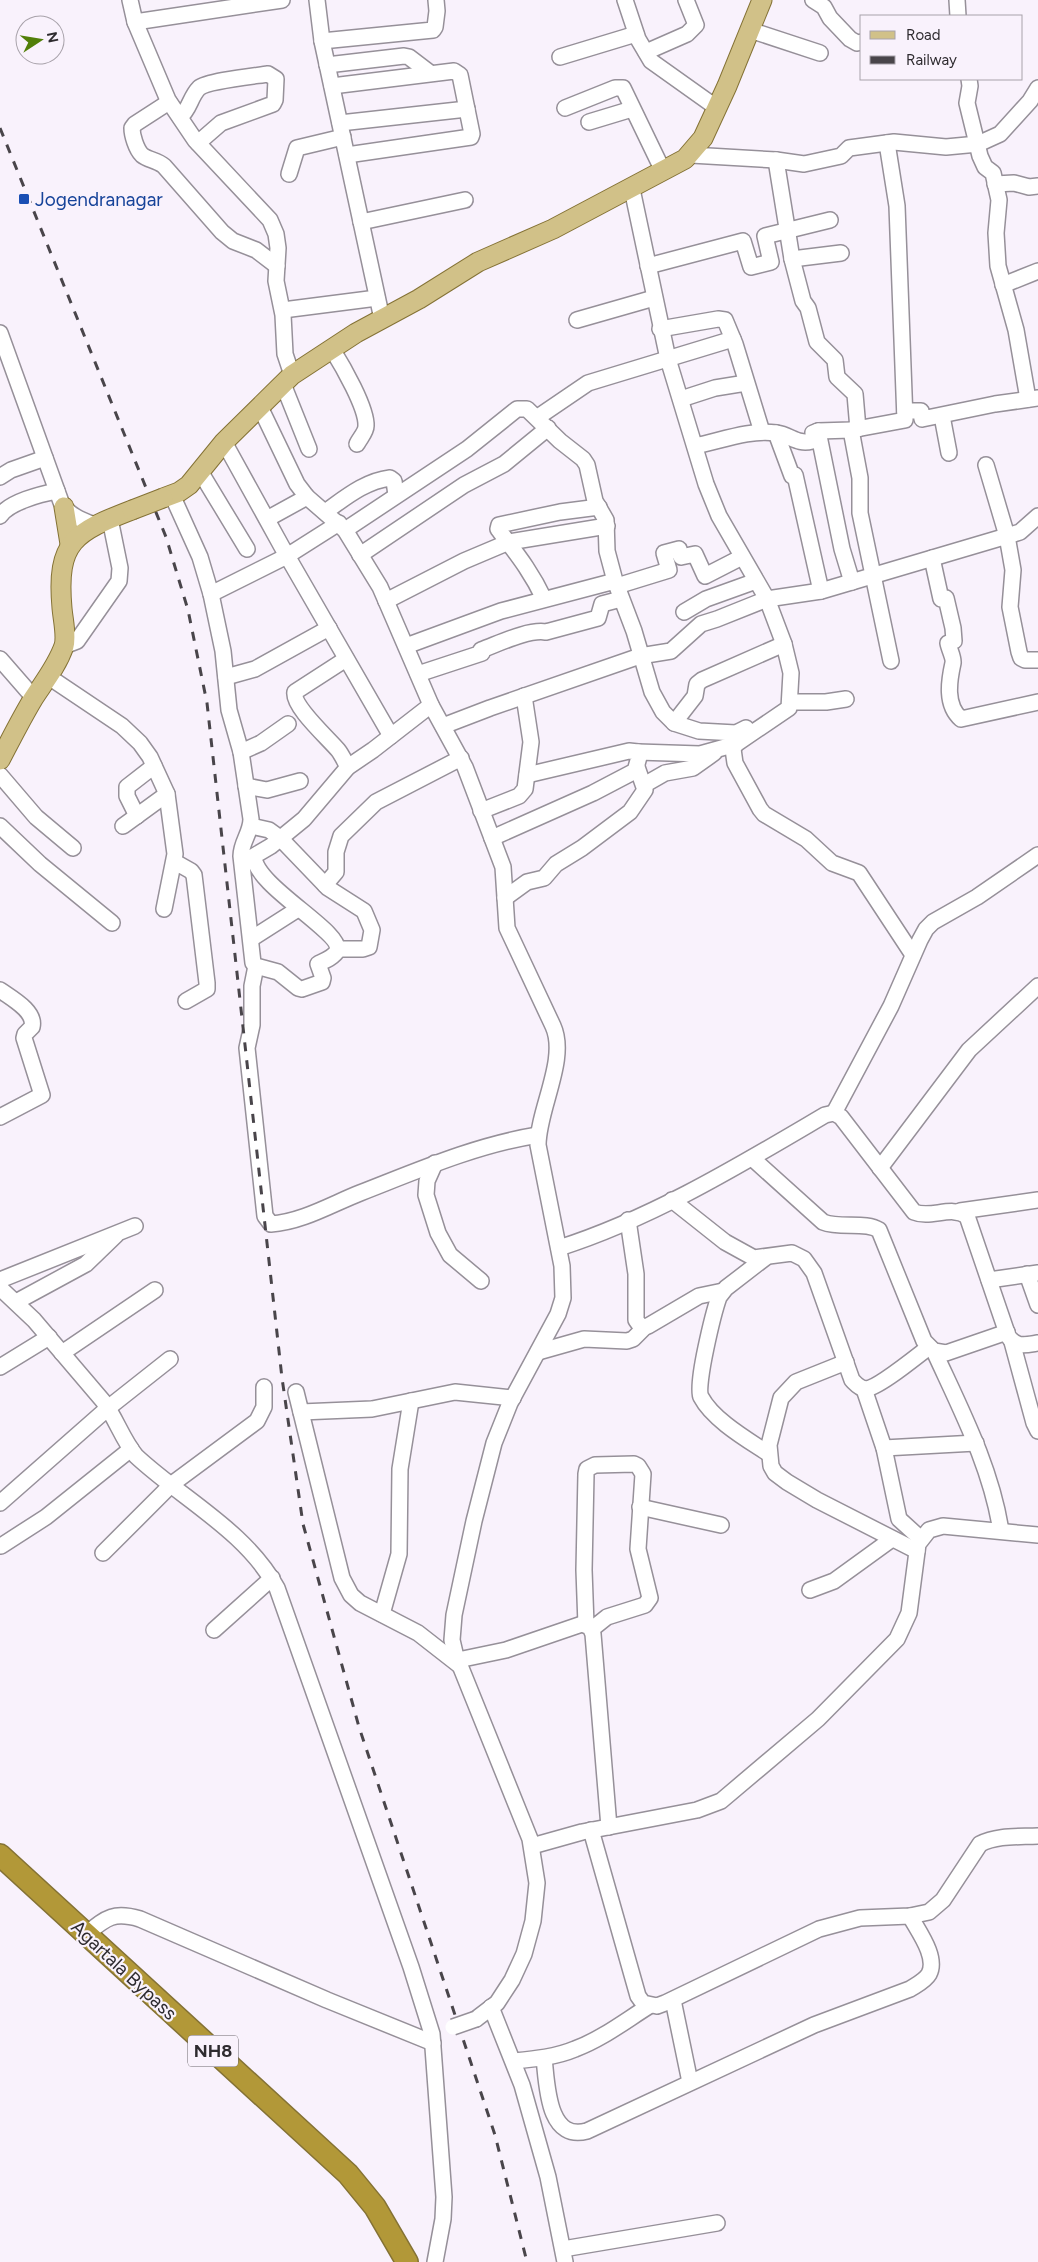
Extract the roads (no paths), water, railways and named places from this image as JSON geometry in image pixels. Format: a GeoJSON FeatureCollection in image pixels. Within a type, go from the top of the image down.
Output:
{"type":"FeatureCollection","features":[{"type":"Feature","properties":{"kind":"highway","name":"Agartala Bypass"},"geometry":{"type":"LineString","coordinates":[[0,1855],[85,1935],[348,2174],[375,2207],[407,2262]]}},
{"type":"Feature","properties":{"kind":"main road"},"geometry":{"type":"LineString","coordinates":[[1,753],[49,677],[64,646],[61,582],[65,555],[70,544],[102,522],[168,496],[190,485],[224,442],[288,380],[356,332],[420,299],[478,262],[552,229],[632,189],[691,155],[703,138],[717,108],[750,30],[757,2]]}},
{"type":"Feature","properties":{"kind":"main road"},"geometry":{"type":"LineString","coordinates":[[61,499],[70,544]]}},
{"type":"Feature","properties":{"kind":"street"},"geometry":{"type":"LineString","coordinates":[[130,0],[134,22],[170,102],[198,143],[270,220],[276,234],[278,248],[276,281],[283,310],[288,380],[309,449]]}},
{"type":"Feature","properties":{"kind":"street"},"geometry":{"type":"LineString","coordinates":[[134,22],[255,2],[282,0]]}},
{"type":"Feature","properties":{"kind":"street"},"geometry":{"type":"LineString","coordinates":[[317,0],[322,41],[382,319]]}},
{"type":"Feature","properties":{"kind":"street"},"geometry":{"type":"LineString","coordinates":[[322,41],[433,30],[436,21],[436,0]]}},
{"type":"Feature","properties":{"kind":"street"},"geometry":{"type":"LineString","coordinates":[[625,0],[636,34],[651,61],[717,108]]}},
{"type":"Feature","properties":{"kind":"street"},"geometry":{"type":"LineString","coordinates":[[646,52],[687,34],[696,25],[686,0]]}},
{"type":"Feature","properties":{"kind":"street"},"geometry":{"type":"LineString","coordinates":[[813,0],[824,7],[830,18],[850,39],[857,43],[860,42]]}},
{"type":"Feature","properties":{"kind":"street"},"geometry":{"type":"LineString","coordinates":[[957,0],[958,15]]}},
{"type":"Feature","properties":{"kind":"street"},"geometry":{"type":"LineString","coordinates":[[750,30],[820,54]]}},
{"type":"Feature","properties":{"kind":"street"},"geometry":{"type":"LineString","coordinates":[[560,57],[636,34]]}},
{"type":"Feature","properties":{"kind":"street"},"geometry":{"type":"LineString","coordinates":[[328,65],[404,56],[410,57],[430,73]]}},
{"type":"Feature","properties":{"kind":"street"},"geometry":{"type":"LineString","coordinates":[[332,86],[454,71],[458,72],[467,109],[472,134],[467,139],[453,139],[347,155]]}},
{"type":"Feature","properties":{"kind":"street"},"geometry":{"type":"LineString","coordinates":[[180,117],[188,110],[196,92],[205,85],[268,74],[273,75],[276,79],[275,100],[273,104],[221,123],[198,143]]}},
{"type":"Feature","properties":{"kind":"street"},"geometry":{"type":"LineString","coordinates":[[695,446],[769,433],[789,437],[799,443],[812,441],[814,438],[813,433],[818,431],[854,430],[921,411],[922,420],[1033,398],[998,266],[996,233],[1000,210],[993,174],[985,167],[980,156],[967,103],[969,80]]}},
{"type":"Feature","properties":{"kind":"street"},"geometry":{"type":"LineString","coordinates":[[565,108],[620,87],[623,88],[664,171]]}},
{"type":"Feature","properties":{"kind":"street"},"geometry":{"type":"LineString","coordinates":[[691,155],[776,160],[795,164],[823,161],[841,156],[849,148],[887,143],[902,142],[946,146],[978,144],[1000,134],[1012,122],[1038,88]]}},
{"type":"Feature","properties":{"kind":"street"},"geometry":{"type":"LineString","coordinates":[[170,102],[132,128],[139,151],[142,155],[160,162],[222,232],[232,240],[256,250],[277,266]]}},
{"type":"Feature","properties":{"kind":"street"},"geometry":{"type":"LineString","coordinates":[[589,122],[632,108]]}},
{"type":"Feature","properties":{"kind":"street"},"geometry":{"type":"LineString","coordinates":[[289,174],[297,148],[342,130],[467,109]]}},
{"type":"Feature","properties":{"kind":"street"},"geometry":{"type":"LineString","coordinates":[[887,143],[897,206],[905,415]]}},
{"type":"Feature","properties":{"kind":"street"},"geometry":{"type":"LineString","coordinates":[[776,160],[792,259],[817,342],[834,360],[836,378],[855,394],[854,430],[860,478],[860,514],[891,661]]}},
{"type":"Feature","properties":{"kind":"street"},"geometry":{"type":"LineString","coordinates":[[995,184],[1014,183],[1029,187],[1038,186]]}},
{"type":"Feature","properties":{"kind":"street"},"geometry":{"type":"LineString","coordinates":[[632,189],[660,329],[706,484],[716,508],[767,599],[784,644],[791,673],[789,708],[736,744],[700,754],[638,760]]}},
{"type":"Feature","properties":{"kind":"street"},"geometry":{"type":"LineString","coordinates":[[361,222],[465,200]]}},
{"type":"Feature","properties":{"kind":"street"},"geometry":{"type":"LineString","coordinates":[[648,266],[743,241],[751,267],[771,262],[765,236],[830,220]]}},
{"type":"Feature","properties":{"kind":"street"},"geometry":{"type":"LineString","coordinates":[[792,259],[841,253]]}},
{"type":"Feature","properties":{"kind":"street"},"geometry":{"type":"LineString","coordinates":[[1003,285],[1038,271]]}},
{"type":"Feature","properties":{"kind":"street"},"geometry":{"type":"LineString","coordinates":[[283,310],[377,298]]}},
{"type":"Feature","properties":{"kind":"street"},"geometry":{"type":"LineString","coordinates":[[577,320],[654,298]]}},
{"type":"Feature","properties":{"kind":"street"},"geometry":{"type":"LineString","coordinates":[[660,329],[718,319],[724,320],[728,324],[746,383],[769,433],[792,476],[795,475],[821,591]]}},
{"type":"Feature","properties":{"kind":"street"},"geometry":{"type":"LineString","coordinates":[[0,334],[61,499],[79,519],[102,522],[120,568],[119,581],[77,641],[64,646]]}},
{"type":"Feature","properties":{"kind":"street"},"geometry":{"type":"LineString","coordinates":[[538,417],[588,382],[733,339]]}},
{"type":"Feature","properties":{"kind":"street"},"geometry":{"type":"LineString","coordinates":[[332,349],[345,370],[365,419],[366,430],[357,444]]}},
{"type":"Feature","properties":{"kind":"street"},"geometry":{"type":"LineString","coordinates":[[681,399],[715,388],[746,383]]}},
{"type":"Feature","properties":{"kind":"street"},"geometry":{"type":"LineString","coordinates":[[85,1935],[109,1917],[127,1915],[318,1996],[433,2038],[453,2027],[476,2019],[497,2003],[512,1980],[524,1954],[533,1921],[537,1883],[532,1846],[500,1760],[459,1663],[452,1640],[454,1615],[474,1521],[494,1443],[513,1398],[558,1314],[563,1298],[562,1266],[540,1162],[538,1135],[558,1042],[553,1026],[509,934],[506,921],[503,867],[461,758],[431,705],[386,601],[360,555],[342,527],[307,497],[289,470],[260,407]]}},
{"type":"Feature","properties":{"kind":"street"},"geometry":{"type":"LineString","coordinates":[[211,594],[342,527],[396,495],[466,449],[517,409],[527,409],[538,417],[560,441],[584,459],[589,470],[595,501],[606,520],[607,551],[618,588],[634,631],[640,656],[655,700],[663,712],[674,724],[699,731],[736,733],[746,728],[750,735]]}},
{"type":"Feature","properties":{"kind":"street"},"geometry":{"type":"LineString","coordinates":[[942,416],[949,452]]}},
{"type":"Feature","properties":{"kind":"street"},"geometry":{"type":"LineString","coordinates":[[360,555],[464,485],[504,464],[548,428]]}},
{"type":"Feature","properties":{"kind":"street"},"geometry":{"type":"LineString","coordinates":[[818,431],[842,549],[852,582]]}},
{"type":"Feature","properties":{"kind":"street"},"geometry":{"type":"LineString","coordinates":[[224,442],[287,556],[391,736]]}},
{"type":"Feature","properties":{"kind":"street"},"geometry":{"type":"LineString","coordinates":[[0,477],[11,470],[45,458]]}},
{"type":"Feature","properties":{"kind":"street"},"geometry":{"type":"LineString","coordinates":[[986,465],[1006,536],[1013,570],[1010,607],[1019,652],[1021,658],[1025,660],[1038,660]]}},
{"type":"Feature","properties":{"kind":"street"},"geometry":{"type":"LineString","coordinates":[[201,473],[248,549]]}},
{"type":"Feature","properties":{"kind":"street"},"geometry":{"type":"LineString","coordinates":[[325,512],[363,486],[385,478],[390,478],[394,481],[396,495]]}},
{"type":"Feature","properties":{"kind":"street"},"geometry":{"type":"LineString","coordinates":[[0,516],[6,509],[42,494],[61,499]]}},
{"type":"Feature","properties":{"kind":"street"},"geometry":{"type":"LineString","coordinates":[[168,496],[200,557],[211,594],[223,651],[229,710],[240,752],[251,826],[243,842],[241,856],[253,963],[256,966],[278,972],[293,987],[302,989],[322,982],[322,975],[318,964],[336,954],[338,949],[334,939],[298,909],[257,868],[254,856],[304,819],[348,768],[431,705]]}},
{"type":"Feature","properties":{"kind":"street"},"geometry":{"type":"LineString","coordinates":[[267,519],[307,497]]}},
{"type":"Feature","properties":{"kind":"street"},"geometry":{"type":"LineString","coordinates":[[544,599],[535,579],[498,529],[502,523],[599,507]]}},
{"type":"Feature","properties":{"kind":"street"},"geometry":{"type":"LineString","coordinates":[[560,512],[560,534]]}},
{"type":"Feature","properties":{"kind":"street"},"geometry":{"type":"LineString","coordinates":[[443,726],[640,656],[671,651],[701,624],[767,599],[821,591],[1020,532],[1038,516]]}},
{"type":"Feature","properties":{"kind":"street"},"geometry":{"type":"LineString","coordinates":[[386,601],[464,561],[509,542],[607,526]]}},
{"type":"Feature","properties":{"kind":"street"},"geometry":{"type":"LineString","coordinates":[[406,646],[500,611],[544,599],[618,588],[669,570],[664,553],[679,549],[681,557],[695,554],[705,576],[742,557]]}},
{"type":"Feature","properties":{"kind":"street"},"geometry":{"type":"LineString","coordinates":[[932,558],[941,599],[946,598],[953,628],[954,641],[948,643],[953,662],[948,687],[954,713],[961,719],[1038,702]]}},
{"type":"Feature","properties":{"kind":"street"},"geometry":{"type":"LineString","coordinates":[[684,612],[706,599],[756,581]]}},
{"type":"Feature","properties":{"kind":"street"},"geometry":{"type":"LineString","coordinates":[[418,674],[482,653],[481,650],[508,640],[598,618],[602,604],[618,588]]}},
{"type":"Feature","properties":{"kind":"street"},"geometry":{"type":"LineString","coordinates":[[226,677],[255,669],[328,628]]}},
{"type":"Feature","properties":{"kind":"street"},"geometry":{"type":"LineString","coordinates":[[674,724],[695,696],[697,684],[702,680],[784,644]]}},
{"type":"Feature","properties":{"kind":"street"},"geometry":{"type":"LineString","coordinates":[[0,659],[34,698]]}},
{"type":"Feature","properties":{"kind":"street"},"geometry":{"type":"LineString","coordinates":[[346,659],[295,692],[294,696],[300,706],[340,752],[348,768]]}},
{"type":"Feature","properties":{"kind":"street"},"geometry":{"type":"LineString","coordinates":[[49,677],[128,730],[140,743],[154,766],[167,794],[175,862],[164,909]]}},
{"type":"Feature","properties":{"kind":"street"},"geometry":{"type":"LineString","coordinates":[[481,811],[523,794],[531,742],[524,696]]}},
{"type":"Feature","properties":{"kind":"street"},"geometry":{"type":"LineString","coordinates":[[790,702],[826,702],[846,699]]}},
{"type":"Feature","properties":{"kind":"street"},"geometry":{"type":"LineString","coordinates":[[240,752],[261,743],[288,724]]}},
{"type":"Feature","properties":{"kind":"street"},"geometry":{"type":"LineString","coordinates":[[736,744],[733,750],[735,763],[760,809],[806,839],[832,863],[859,873],[913,955]]}},
{"type":"Feature","properties":{"kind":"street"},"geometry":{"type":"LineString","coordinates":[[644,785],[665,773],[693,768],[718,750]]}},
{"type":"Feature","properties":{"kind":"street"},"geometry":{"type":"LineString","coordinates":[[505,898],[527,882],[544,878],[556,864],[582,848],[630,812],[643,795],[644,785],[638,760],[629,751],[527,775]]}},
{"type":"Feature","properties":{"kind":"street"},"geometry":{"type":"LineString","coordinates":[[325,885],[335,876],[336,852],[342,836],[376,802],[461,758]]}},
{"type":"Feature","properties":{"kind":"street"},"geometry":{"type":"LineString","coordinates":[[492,838],[593,793],[635,771],[638,760]]}},
{"type":"Feature","properties":{"kind":"street"},"geometry":{"type":"LineString","coordinates":[[137,816],[127,796],[127,787],[154,766]]}},
{"type":"Feature","properties":{"kind":"street"},"geometry":{"type":"LineString","coordinates":[[0,775],[36,817],[73,848]]}},
{"type":"Feature","properties":{"kind":"street"},"geometry":{"type":"LineString","coordinates":[[246,786],[267,790],[300,781]]}},
{"type":"Feature","properties":{"kind":"street"},"geometry":{"type":"LineString","coordinates":[[123,826],[167,794]]}},
{"type":"Feature","properties":{"kind":"street"},"geometry":{"type":"LineString","coordinates":[[0,826],[40,864],[112,923]]}},
{"type":"Feature","properties":{"kind":"street"},"geometry":{"type":"LineString","coordinates":[[251,826],[269,830],[280,838],[325,885],[364,911],[372,930],[368,947],[363,949],[338,949]]}},
{"type":"Feature","properties":{"kind":"street"},"geometry":{"type":"LineString","coordinates":[[834,1113],[891,1006],[920,940],[933,922],[977,897],[1038,855]]}},
{"type":"Feature","properties":{"kind":"street"},"geometry":{"type":"LineString","coordinates":[[175,862],[191,871],[194,875],[208,989],[186,1001]]}},
{"type":"Feature","properties":{"kind":"street"},"geometry":{"type":"LineString","coordinates":[[251,939],[298,909]]}},
{"type":"Feature","properties":{"kind":"street"},"geometry":{"type":"LineString","coordinates":[[256,966],[252,986],[253,1020],[247,1048],[265,1216],[268,1222],[273,1224],[304,1216],[435,1163],[495,1143],[538,1135]]}},
{"type":"Feature","properties":{"kind":"street"},"geometry":{"type":"LineString","coordinates":[[880,1168],[969,1050],[1038,986]]}},
{"type":"Feature","properties":{"kind":"street"},"geometry":{"type":"LineString","coordinates":[[0,990],[28,1012],[32,1018],[32,1026],[24,1038],[42,1095],[1,1114]]}},
{"type":"Feature","properties":{"kind":"street"},"geometry":{"type":"LineString","coordinates":[[559,1248],[586,1240],[672,1200],[752,1158],[825,1114],[834,1113],[841,1116],[914,1212],[923,1214],[960,1211],[1038,1200]]}},
{"type":"Feature","properties":{"kind":"street"},"geometry":{"type":"LineString","coordinates":[[752,1158],[824,1222],[834,1226],[872,1226],[879,1230],[924,1341],[931,1349],[976,1443],[989,1478],[1001,1531]]}},
{"type":"Feature","properties":{"kind":"street"},"geometry":{"type":"LineString","coordinates":[[435,1163],[427,1181],[426,1195],[438,1233],[450,1255],[481,1282]]}},
{"type":"Feature","properties":{"kind":"street"},"geometry":{"type":"LineString","coordinates":[[672,1200],[725,1242],[745,1254],[754,1258],[765,1258],[792,1253],[798,1254],[808,1263],[819,1285],[852,1380],[859,1387],[864,1389],[876,1385],[931,1349]]}},
{"type":"Feature","properties":{"kind":"street"},"geometry":{"type":"LineString","coordinates":[[960,1211],[967,1216],[970,1222],[1009,1337],[1038,1431]]}},
{"type":"Feature","properties":{"kind":"street"},"geometry":{"type":"LineString","coordinates":[[628,1220],[636,1274],[636,1320],[644,1328]]}},
{"type":"Feature","properties":{"kind":"street"},"geometry":{"type":"LineString","coordinates":[[0,1280],[135,1226]]}},
{"type":"Feature","properties":{"kind":"street"},"geometry":{"type":"LineString","coordinates":[[16,1302],[86,1264],[119,1232]]}},
{"type":"Feature","properties":{"kind":"street"},"geometry":{"type":"LineString","coordinates":[[765,1258],[723,1291],[717,1302],[699,1392],[703,1401],[719,1417],[769,1454]]}},
{"type":"Feature","properties":{"kind":"street"},"geometry":{"type":"LineString","coordinates":[[989,1280],[1032,1274],[1038,1305]]}},
{"type":"Feature","properties":{"kind":"street"},"geometry":{"type":"LineString","coordinates":[[0,1288],[16,1302],[48,1337],[108,1408],[131,1449],[143,1463],[172,1484],[260,1561],[272,1578],[282,1598],[433,2038],[444,2197],[443,2219],[435,2262]]}},
{"type":"Feature","properties":{"kind":"street"},"geometry":{"type":"LineString","coordinates":[[62,1353],[155,1290]]}},
{"type":"Feature","properties":{"kind":"street"},"geometry":{"type":"LineString","coordinates":[[538,1352],[584,1339],[627,1341],[633,1339],[644,1328],[699,1296],[723,1291]]}},
{"type":"Feature","properties":{"kind":"street"},"geometry":{"type":"LineString","coordinates":[[0,1367],[48,1337]]}},
{"type":"Feature","properties":{"kind":"street"},"geometry":{"type":"LineString","coordinates":[[931,1349],[940,1353],[1009,1337]]}},
{"type":"Feature","properties":{"kind":"street"},"geometry":{"type":"LineString","coordinates":[[1009,1337],[1020,1346],[1038,1343]]}},
{"type":"Feature","properties":{"kind":"street"},"geometry":{"type":"LineString","coordinates":[[0,1503],[108,1408],[170,1359]]}},
{"type":"Feature","properties":{"kind":"street"},"geometry":{"type":"LineString","coordinates":[[846,1362],[796,1382],[788,1388],[777,1407],[769,1454],[775,1473],[846,1516],[892,1539],[919,1545]]}},
{"type":"Feature","properties":{"kind":"street"},"geometry":{"type":"LineString","coordinates":[[103,1553],[172,1484],[258,1421],[264,1407],[264,1387]]}},
{"type":"Feature","properties":{"kind":"street"},"geometry":{"type":"LineString","coordinates":[[864,1389],[884,1448],[899,1519],[919,1545]]}},
{"type":"Feature","properties":{"kind":"street"},"geometry":{"type":"LineString","coordinates":[[296,1392],[342,1578],[350,1595],[418,1634],[459,1663]]}},
{"type":"Feature","properties":{"kind":"street"},"geometry":{"type":"LineString","coordinates":[[301,1412],[372,1409],[455,1392],[513,1398]]}},
{"type":"Feature","properties":{"kind":"street"},"geometry":{"type":"LineString","coordinates":[[382,1614],[399,1554],[400,1475],[411,1401]]}},
{"type":"Feature","properties":{"kind":"street"},"geometry":{"type":"LineString","coordinates":[[884,1448],[976,1443]]}},
{"type":"Feature","properties":{"kind":"street"},"geometry":{"type":"LineString","coordinates":[[1,1546],[46,1516],[131,1449]]}},
{"type":"Feature","properties":{"kind":"street"},"geometry":{"type":"LineString","coordinates":[[459,1663],[506,1650],[571,1628],[589,1627],[607,1617],[641,1607],[648,1602],[650,1593],[638,1549],[644,1477],[638,1466],[634,1464],[595,1464],[587,1469],[584,1570],[589,1627],[609,1827]]}},
{"type":"Feature","properties":{"kind":"street"},"geometry":{"type":"LineString","coordinates":[[640,1507],[721,1525]]}},
{"type":"Feature","properties":{"kind":"street"},"geometry":{"type":"LineString","coordinates":[[532,1846],[591,1830],[697,1810],[721,1801],[818,1720],[897,1639],[909,1613],[919,1545],[929,1530],[943,1526],[1038,1535]]}},
{"type":"Feature","properties":{"kind":"street"},"geometry":{"type":"LineString","coordinates":[[810,1590],[830,1584],[892,1539]]}},
{"type":"Feature","properties":{"kind":"street"},"geometry":{"type":"LineString","coordinates":[[214,1630],[272,1578]]}},
{"type":"Feature","properties":{"kind":"street"},"geometry":{"type":"LineString","coordinates":[[591,1830],[638,1996],[643,2003],[649,2006],[657,2006],[673,2000],[819,1929],[860,1918],[910,1916],[929,1912],[937,1907],[980,1844],[998,1838],[1038,1836]]}},
{"type":"Feature","properties":{"kind":"street"},"geometry":{"type":"LineString","coordinates":[[544,2058],[550,2103],[555,2117],[569,2132],[580,2133],[587,2131],[814,2024],[910,1988],[923,1980],[928,1975],[932,1966],[927,1949],[910,1916]]}},
{"type":"Feature","properties":{"kind":"street"},"geometry":{"type":"LineString","coordinates":[[673,2000],[690,2082]]}},
{"type":"Feature","properties":{"kind":"street"},"geometry":{"type":"LineString","coordinates":[[514,2061],[544,2058],[586,2044],[649,2006]]}},
{"type":"Feature","properties":{"kind":"street"},"geometry":{"type":"LineString","coordinates":[[491,2007],[514,2061],[548,2177],[564,2256],[717,2223]]}},
{"type":"Feature","properties":{"kind":"railway"},"geometry":{"type":"LineString","coordinates":[[0,128],[166,537],[188,610],[207,703],[282,1378],[303,1524],[359,1727],[495,2135],[527,2262]]}},
{"type":"Feature","properties":{"kind":"place","name":"Jogendranagar"},"geometry":{"type":"Point","coordinates":[24,199]}}]}
